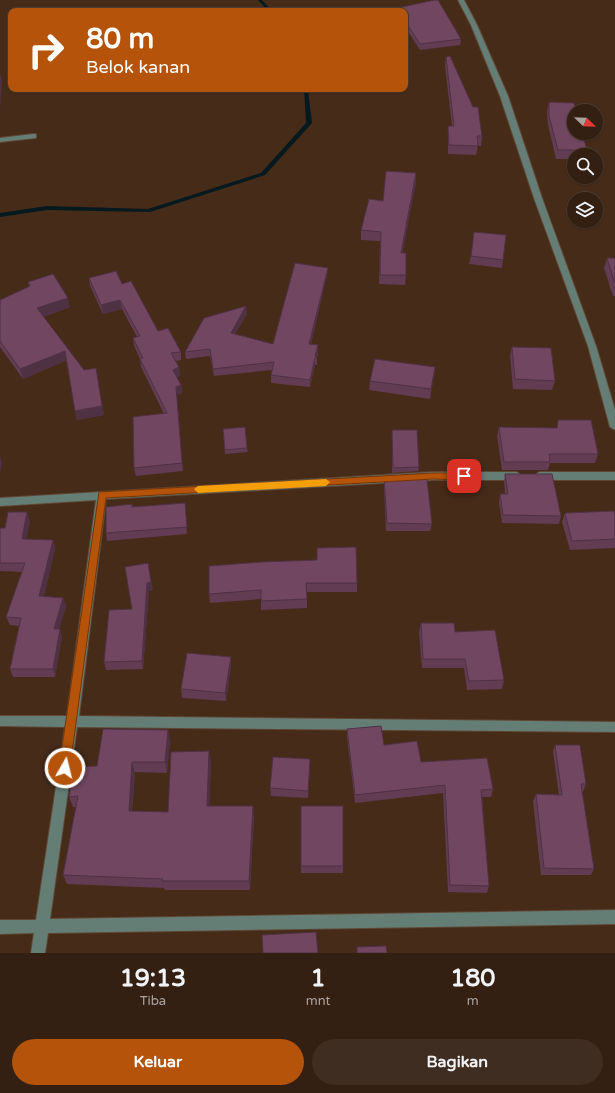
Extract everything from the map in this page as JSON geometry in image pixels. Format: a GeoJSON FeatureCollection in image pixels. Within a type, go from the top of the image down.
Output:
{"type":"FeatureCollection","features":[{"type":"Feature","properties":{"kind":"street"},"geometry":{"type":"LineString","coordinates":[[461,0],[474,25],[504,96],[538,198],[592,346],[615,427]]}},
{"type":"Feature","properties":{"kind":"street"},"geometry":{"type":"LineString","coordinates":[[0,140],[33,136]]}},
{"type":"Feature","properties":{"kind":"street"},"geometry":{"type":"LineString","coordinates":[[0,502],[433,476],[615,476]]}},
{"type":"Feature","properties":{"kind":"street"},"geometry":{"type":"LineString","coordinates":[[38,953],[72,721],[102,495]]}},
{"type":"Feature","properties":{"kind":"street"},"geometry":{"type":"LineString","coordinates":[[0,721],[615,727]]}},
{"type":"Feature","properties":{"kind":"street"},"geometry":{"type":"LineString","coordinates":[[0,927],[615,917]]}},
{"type":"Feature","properties":{"kind":"building"},"geometry":{"type":"Polygon","coordinates":[[[438,0],[461,39],[420,44],[408,26],[408,8],[397,8],[438,0]]]}},
{"type":"Feature","properties":{"kind":"building"},"geometry":{"type":"Polygon","coordinates":[[[450,56],[473,107],[478,107],[482,136],[477,136],[478,146],[449,145],[448,126],[454,126],[446,57],[450,56]]]}},
{"type":"Feature","properties":{"kind":"building"},"geometry":{"type":"Polygon","coordinates":[[[549,102],[574,103],[567,104],[567,140],[584,140],[586,148],[567,148],[567,150],[558,150],[549,116],[549,102]]]}},
{"type":"Feature","properties":{"kind":"building"},"geometry":{"type":"Polygon","coordinates":[[[386,171],[416,173],[401,253],[406,253],[406,275],[380,275],[381,232],[361,230],[369,199],[383,201],[386,171]]]}},
{"type":"Feature","properties":{"kind":"building"},"geometry":{"type":"Polygon","coordinates":[[[474,232],[506,235],[503,260],[471,256],[474,232]]]}},
{"type":"Feature","properties":{"kind":"building"},"geometry":{"type":"Polygon","coordinates":[[[607,258],[615,258],[615,284],[607,258]]]}},
{"type":"Feature","properties":{"kind":"building"},"geometry":{"type":"Polygon","coordinates":[[[295,263],[328,268],[309,344],[318,345],[315,356],[317,358],[315,358],[310,380],[271,375],[274,362],[213,369],[210,349],[185,352],[204,318],[246,306],[231,333],[273,344],[295,263]]]}},
{"type":"Feature","properties":{"kind":"building"},"geometry":{"type":"Polygon","coordinates":[[[116,271],[122,284],[131,281],[158,331],[168,328],[181,352],[171,353],[179,367],[173,370],[181,385],[176,387],[182,463],[134,468],[133,417],[167,413],[140,359],[143,358],[133,338],[140,336],[120,300],[101,305],[89,278],[116,271]]]}},
{"type":"Feature","properties":{"kind":"building"},"geometry":{"type":"Polygon","coordinates":[[[53,274],[68,298],[37,308],[84,370],[96,368],[102,406],[75,411],[65,351],[20,369],[0,341],[0,300],[30,286],[28,282],[53,274]]]}},
{"type":"Feature","properties":{"kind":"building"},"geometry":{"type":"Polygon","coordinates":[[[512,347],[551,348],[555,381],[515,379],[512,347]]]}},
{"type":"Feature","properties":{"kind":"building"},"geometry":{"type":"Polygon","coordinates":[[[375,359],[435,367],[431,389],[370,381],[375,359]]]}},
{"type":"Feature","properties":{"kind":"building"},"geometry":{"type":"Polygon","coordinates":[[[558,420],[591,420],[598,454],[549,454],[550,462],[504,462],[499,427],[557,428],[558,420]]]}},
{"type":"Feature","properties":{"kind":"building"},"geometry":{"type":"Polygon","coordinates":[[[245,427],[247,448],[225,450],[223,429],[245,427]]]}},
{"type":"Feature","properties":{"kind":"building"},"geometry":{"type":"Polygon","coordinates":[[[392,430],[417,430],[419,467],[393,468],[392,430]]]}},
{"type":"Feature","properties":{"kind":"building"},"geometry":{"type":"Polygon","coordinates":[[[420,474],[420,479],[427,479],[432,524],[387,523],[384,479],[393,479],[393,476],[420,474]]]}},
{"type":"Feature","properties":{"kind":"building"},"geometry":{"type":"Polygon","coordinates":[[[505,474],[552,474],[561,516],[503,515],[500,494],[508,494],[505,474]]]}},
{"type":"Feature","properties":{"kind":"building"},"geometry":{"type":"Polygon","coordinates":[[[185,503],[187,527],[106,533],[106,507],[132,504],[132,507],[185,503]]]}},
{"type":"Feature","properties":{"kind":"building"},"geometry":{"type":"Polygon","coordinates":[[[614,511],[615,539],[572,541],[565,513],[614,511]]]}},
{"type":"Feature","properties":{"kind":"building"},"geometry":{"type":"Polygon","coordinates":[[[8,512],[27,512],[22,539],[53,540],[39,596],[63,598],[54,629],[60,629],[53,669],[10,669],[21,618],[6,617],[25,563],[0,563],[0,528],[5,528],[8,512]]]}},
{"type":"Feature","properties":{"kind":"building"},"geometry":{"type":"Polygon","coordinates":[[[356,547],[357,583],[306,583],[307,599],[261,601],[261,590],[209,594],[209,566],[317,560],[317,548],[356,547]]]}},
{"type":"Feature","properties":{"kind":"building"},"geometry":{"type":"Polygon","coordinates":[[[148,563],[151,582],[147,583],[142,661],[104,662],[109,610],[132,609],[125,567],[148,563]]]}},
{"type":"Feature","properties":{"kind":"building"},"geometry":{"type":"Polygon","coordinates":[[[421,623],[454,623],[455,632],[495,630],[504,680],[469,681],[465,659],[423,659],[421,623]]]}},
{"type":"Feature","properties":{"kind":"building"},"geometry":{"type":"Polygon","coordinates":[[[187,653],[231,657],[225,693],[181,689],[187,653]]]}},
{"type":"Feature","properties":{"kind":"building"},"geometry":{"type":"Polygon","coordinates":[[[381,726],[384,745],[417,741],[421,762],[487,758],[493,789],[481,790],[489,886],[450,885],[445,785],[355,795],[347,729],[381,726]]]}},
{"type":"Feature","properties":{"kind":"building"},"geometry":{"type":"Polygon","coordinates":[[[103,729],[168,730],[165,762],[132,762],[129,811],[168,812],[171,752],[209,751],[207,806],[253,806],[249,881],[162,881],[163,879],[63,875],[78,796],[69,797],[73,767],[97,766],[103,729]]]}},
{"type":"Feature","properties":{"kind":"building"},"geometry":{"type":"Polygon","coordinates":[[[555,745],[580,745],[586,784],[581,784],[594,869],[544,868],[536,794],[562,795],[555,745]]]}},
{"type":"Feature","properties":{"kind":"building"},"geometry":{"type":"Polygon","coordinates":[[[273,757],[310,759],[308,791],[270,788],[273,757]]]}},
{"type":"Feature","properties":{"kind":"building"},"geometry":{"type":"Polygon","coordinates":[[[301,806],[343,806],[343,866],[301,866],[301,806]]]}},
{"type":"Feature","properties":{"kind":"building"},"geometry":{"type":"Polygon","coordinates":[[[316,932],[318,953],[263,953],[262,935],[316,932]]]}},
{"type":"Feature","properties":{"kind":"building"},"geometry":{"type":"Polygon","coordinates":[[[386,946],[387,953],[357,953],[357,947],[386,946]]]}},
{"type":"Feature","properties":{"kind":"waterway"},"geometry":{"type":"LineString","coordinates":[[260,0],[267,8]]}},
{"type":"Feature","properties":{"kind":"waterway"},"geometry":{"type":"LineString","coordinates":[[0,215],[47,208],[148,211],[263,174],[309,123],[306,92]]}},
{"type":"Feature","properties":{"kind":"slow traffic"},"geometry":{"type":"LineString","coordinates":[[198,489],[326,482]]}},
{"type":"Feature","properties":{"kind":"route"},"geometry":{"type":"LineString","coordinates":[[65,768],[102,495],[433,476],[464,476]]}}]}
